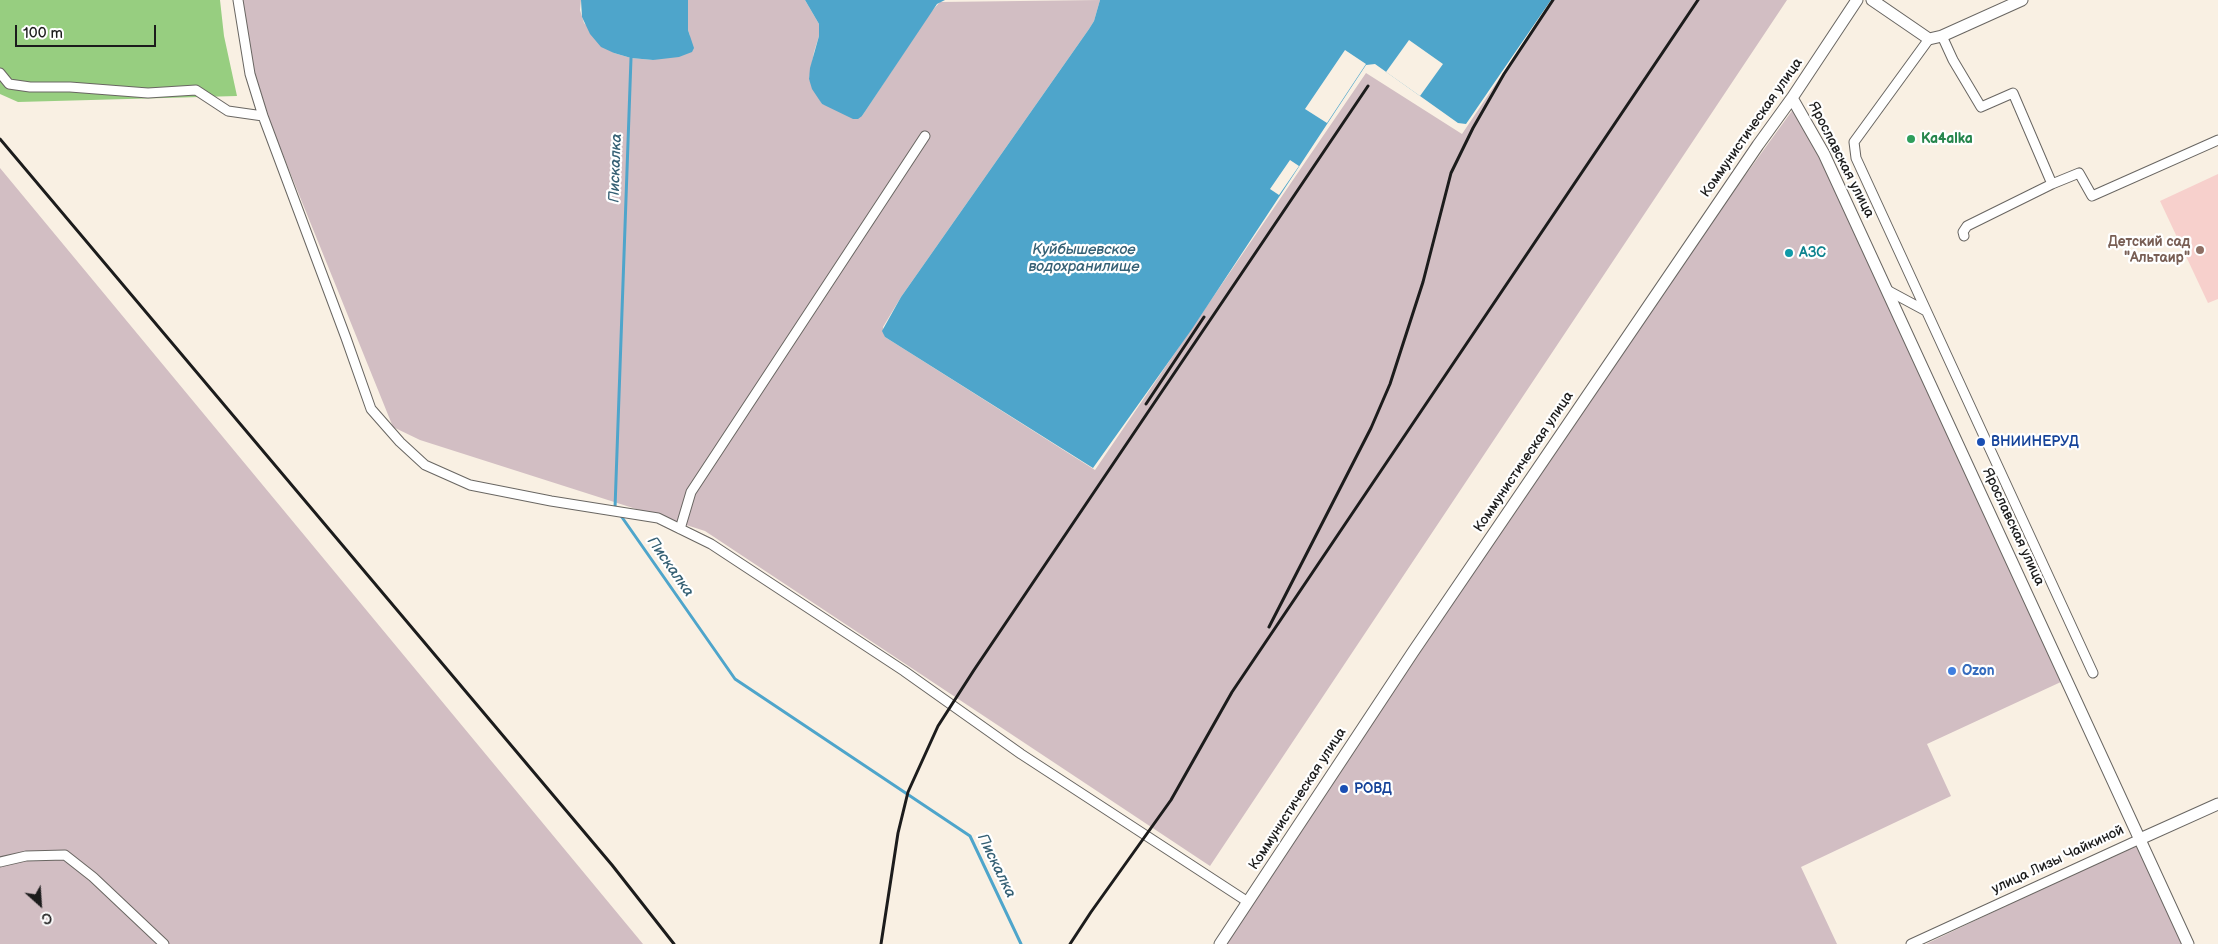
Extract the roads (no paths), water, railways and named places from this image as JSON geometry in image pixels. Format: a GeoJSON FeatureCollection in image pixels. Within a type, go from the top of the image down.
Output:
{"type":"FeatureCollection","features":[{"type":"Feature","properties":{"kind":"main road","name":"Коммунистическая улица"},"geometry":{"type":"LineString","coordinates":[[1220,944],[1418,644],[1752,153],[1792,98],[1856,0]]}},
{"type":"Feature","properties":{"kind":"main road"},"geometry":{"type":"LineString","coordinates":[[1872,0],[1929,39],[1942,36],[2022,0]]}},
{"type":"Feature","properties":{"kind":"main road","name":"Ярославская улица"},"geometry":{"type":"LineString","coordinates":[[1792,98],[1824,154],[2188,944]]}},
{"type":"Feature","properties":{"kind":"main road","name":"улица Лизы Чайкиной"},"geometry":{"type":"LineString","coordinates":[[2140,839],[2218,804]]}},
{"type":"Feature","properties":{"kind":"street"},"geometry":{"type":"LineString","coordinates":[[238,0],[250,74],[263,116],[371,410],[400,442],[425,465],[470,485],[551,501],[658,518],[711,544],[904,671],[1021,754],[1248,902]]}},
{"type":"Feature","properties":{"kind":"street"},"geometry":{"type":"LineString","coordinates":[[1942,36],[1953,60],[1981,107],[2013,92],[2052,184]]}},
{"type":"Feature","properties":{"kind":"street"},"geometry":{"type":"LineString","coordinates":[[1929,39],[1854,142],[1856,158],[2093,674]]}},
{"type":"Feature","properties":{"kind":"street"},"geometry":{"type":"LineString","coordinates":[[0,73],[10,84],[30,87],[70,87],[148,92],[196,90],[228,111],[263,116]]}},
{"type":"Feature","properties":{"kind":"street"},"geometry":{"type":"LineString","coordinates":[[680,529],[691,492],[925,136]]}},
{"type":"Feature","properties":{"kind":"street"},"geometry":{"type":"LineString","coordinates":[[1964,236],[1963,232],[1967,226],[2052,184],[2079,173],[2092,196],[2218,140]]}},
{"type":"Feature","properties":{"kind":"street"},"geometry":{"type":"LineString","coordinates":[[1887,290],[1926,311]]}},
{"type":"Feature","properties":{"kind":"street","name":"улица Лизы Чайкиной"},"geometry":{"type":"LineString","coordinates":[[1911,944],[2140,839]]}},
{"type":"Feature","properties":{"kind":"street"},"geometry":{"type":"LineString","coordinates":[[0,862],[26,856],[65,855],[93,877],[164,944]]}},
{"type":"Feature","properties":{"kind":"water"},"geometry":{"type":"Polygon","coordinates":[[[581,0],[688,0],[688,30],[694,48],[692,52],[679,57],[653,60],[631,58],[614,53],[601,47],[590,34],[582,17],[581,0]]]}},
{"type":"Feature","properties":{"kind":"water"},"geometry":{"type":"Polygon","coordinates":[[[805,0],[945,0],[937,4],[862,116],[858,119],[853,119],[822,104],[812,89],[809,79],[810,68],[819,36],[819,24],[805,0]]]}},
{"type":"Feature","properties":{"kind":"water","name":"Куйбышевское водохранилище"},"geometry":{"type":"Polygon","coordinates":[[[1100,0],[1551,0],[1466,124],[1458,123],[1375,64],[1366,65],[1192,329],[1093,468],[885,337],[882,331],[901,297],[1089,29],[1094,21],[1100,0]]]}},
{"type":"Feature","properties":{"kind":"waterway","name":"Пискалка"},"geometry":{"type":"LineString","coordinates":[[615,508],[631,58]]}},
{"type":"Feature","properties":{"kind":"waterway","name":"Пискалка"},"geometry":{"type":"LineString","coordinates":[[619,513],[735,679],[970,836],[1021,944]]}},
{"type":"Feature","properties":{"kind":"railway"},"geometry":{"type":"LineString","coordinates":[[1269,627],[1371,428],[1390,384],[1423,282],[1451,173],[1473,128],[1504,74],[1553,0]]}},
{"type":"Feature","properties":{"kind":"railway"},"geometry":{"type":"LineString","coordinates":[[1070,944],[1171,800],[1232,692],[1698,0]]}},
{"type":"Feature","properties":{"kind":"railway"},"geometry":{"type":"LineString","coordinates":[[881,944],[898,833],[908,792],[938,726],[1368,86]]}},
{"type":"Feature","properties":{"kind":"railway"},"geometry":{"type":"LineString","coordinates":[[0,139],[612,865],[674,944]]}},
{"type":"Feature","properties":{"kind":"railway"},"geometry":{"type":"LineString","coordinates":[[1146,404],[1204,317]]}},
{"type":"Feature","properties":{"kind":"place","name":"Ka4alka"},"geometry":{"type":"Point","coordinates":[1911,139]}},
{"type":"Feature","properties":{"kind":"place","name":"Детский сад \"Альтаир\""},"geometry":{"type":"Point","coordinates":[2200,250]}},
{"type":"Feature","properties":{"kind":"place","name":"АЗС"},"geometry":{"type":"Point","coordinates":[1789,253]}},
{"type":"Feature","properties":{"kind":"place","name":"ВНИИНЕРУД"},"geometry":{"type":"Point","coordinates":[1981,442]}},
{"type":"Feature","properties":{"kind":"place","name":"Ozon"},"geometry":{"type":"Point","coordinates":[1952,671]}},
{"type":"Feature","properties":{"kind":"place","name":"РОВД"},"geometry":{"type":"Point","coordinates":[1344,789]}}]}
